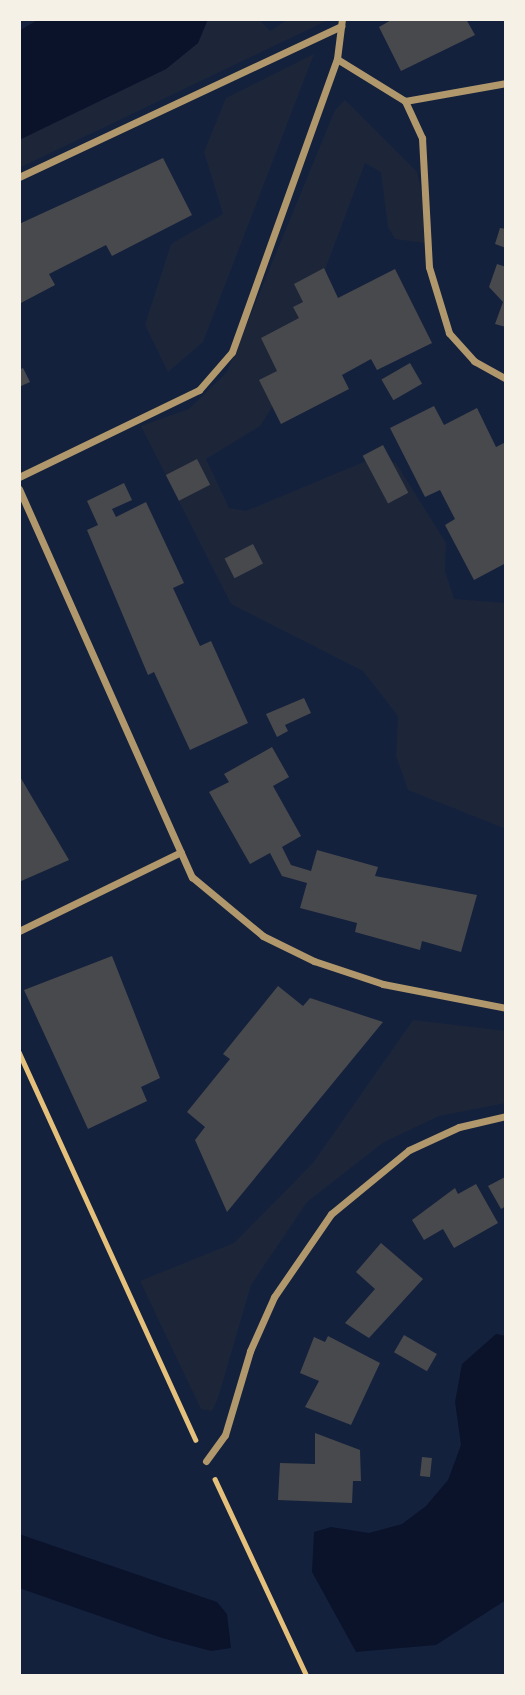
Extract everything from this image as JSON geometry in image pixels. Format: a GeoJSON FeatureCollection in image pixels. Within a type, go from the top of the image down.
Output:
{"type":"FeatureCollection","features":[{"type":"Feature","properties":{"kind":"street"},"geometry":{"type":"LineString","coordinates":[[19,477],[199,390],[232,352],[337,59],[341,23]]}},
{"type":"Feature","properties":{"kind":"street"},"geometry":{"type":"LineString","coordinates":[[19,177],[341,23]]}},
{"type":"Feature","properties":{"kind":"street"},"geometry":{"type":"LineString","coordinates":[[337,59],[405,101],[422,138],[429,267],[449,333],[474,361],[506,379]]}},
{"type":"Feature","properties":{"kind":"street"},"geometry":{"type":"LineString","coordinates":[[405,101],[506,83]]}},
{"type":"Feature","properties":{"kind":"street"},"geometry":{"type":"LineString","coordinates":[[19,489],[192,877],[263,936],[314,961],[383,984],[506,1008]]}},
{"type":"Feature","properties":{"kind":"street"},"geometry":{"type":"LineString","coordinates":[[19,931],[181,852]]}},
{"type":"Feature","properties":{"kind":"street"},"geometry":{"type":"LineString","coordinates":[[206,1461],[225,1435],[250,1351],[274,1297],[331,1214],[410,1150],[459,1127],[506,1116]]}},
{"type":"Feature","properties":{"kind":"path"},"geometry":{"type":"LineString","coordinates":[[19,1052],[307,1676]]}},
{"type":"Feature","properties":{"kind":"shaded area"},"geometry":{"type":"Polygon","coordinates":[[[39,19],[208,19],[198,43],[166,69],[19,140],[19,31],[39,19]]]}},
{"type":"Feature","properties":{"kind":"shaded area"},"geometry":{"type":"Polygon","coordinates":[[[208,19],[259,19],[270,31],[289,19],[330,19],[19,168],[19,140],[166,69],[198,43],[208,19]]]}},
{"type":"Feature","properties":{"kind":"shaded area"},"geometry":{"type":"Polygon","coordinates":[[[314,54],[203,342],[168,372],[145,325],[171,244],[223,214],[204,152],[226,98],[314,54]]]}},
{"type":"Feature","properties":{"kind":"shaded area"},"geometry":{"type":"Polygon","coordinates":[[[345,100],[417,172],[433,244],[395,239],[388,227],[381,172],[365,163],[276,401],[260,426],[206,459],[229,508],[246,511],[378,456],[396,463],[446,543],[445,571],[454,599],[506,603],[506,829],[408,790],[396,756],[398,716],[363,671],[231,604],[141,426],[189,409],[227,372],[335,110],[345,100]]]}},
{"type":"Feature","properties":{"kind":"shaded area"},"geometry":{"type":"Polygon","coordinates":[[[413,1020],[506,1031],[506,1103],[439,1116],[384,1142],[307,1202],[251,1285],[218,1398],[212,1411],[201,1409],[140,1281],[234,1243],[313,1163],[413,1020]]]}},
{"type":"Feature","properties":{"kind":"shaded area"},"geometry":{"type":"Polygon","coordinates":[[[496,1334],[506,1336],[506,1600],[436,1645],[356,1652],[312,1572],[314,1532],[331,1527],[369,1533],[402,1524],[426,1506],[448,1480],[461,1445],[455,1402],[462,1364],[496,1334]]]}},
{"type":"Feature","properties":{"kind":"shaded area"},"geometry":{"type":"Polygon","coordinates":[[[19,1534],[217,1602],[227,1614],[231,1648],[211,1651],[162,1638],[19,1588],[19,1534]]]}},
{"type":"Feature","properties":{"kind":"building"},"geometry":{"type":"Polygon","coordinates":[[[393,19],[466,19],[475,35],[401,71],[379,27],[393,19]]]}},
{"type":"Feature","properties":{"kind":"building"},"geometry":{"type":"Polygon","coordinates":[[[163,158],[192,215],[112,256],[106,245],[49,274],[55,285],[19,304],[19,224],[163,158]]]}},
{"type":"Feature","properties":{"kind":"building"},"geometry":{"type":"Polygon","coordinates":[[[500,228],[506,229],[506,248],[495,244],[500,228]]]}},
{"type":"Feature","properties":{"kind":"building"},"geometry":{"type":"Polygon","coordinates":[[[497,264],[506,267],[506,327],[495,324],[503,302],[489,287],[497,264]]]}},
{"type":"Feature","properties":{"kind":"building"},"geometry":{"type":"Polygon","coordinates":[[[324,268],[338,298],[395,269],[432,343],[377,370],[371,359],[342,375],[349,389],[281,424],[259,380],[277,371],[261,338],[299,318],[293,307],[303,302],[294,284],[324,268]]]}},
{"type":"Feature","properties":{"kind":"building"},"geometry":{"type":"Polygon","coordinates":[[[410,363],[422,384],[393,400],[381,380],[410,363]]]}},
{"type":"Feature","properties":{"kind":"building"},"geometry":{"type":"Polygon","coordinates":[[[23,368],[30,382],[19,387],[19,370],[23,368]]]}},
{"type":"Feature","properties":{"kind":"building"},"geometry":{"type":"Polygon","coordinates":[[[434,406],[444,425],[477,408],[496,447],[506,442],[506,563],[474,580],[445,525],[455,519],[440,490],[425,497],[390,428],[434,406]]]}},
{"type":"Feature","properties":{"kind":"building"},"geometry":{"type":"Polygon","coordinates":[[[383,445],[408,493],[388,503],[363,456],[383,445]]]}},
{"type":"Feature","properties":{"kind":"building"},"geometry":{"type":"Polygon","coordinates":[[[197,459],[210,485],[179,501],[166,475],[197,459]]]}},
{"type":"Feature","properties":{"kind":"building"},"geometry":{"type":"Polygon","coordinates":[[[124,483],[132,500],[112,509],[116,517],[146,502],[184,583],[173,588],[200,646],[211,641],[248,723],[190,750],[154,672],[148,675],[87,530],[98,525],[87,501],[124,483]]]}},
{"type":"Feature","properties":{"kind":"building"},"geometry":{"type":"Polygon","coordinates":[[[253,544],[263,564],[234,578],[224,559],[253,544]]]}},
{"type":"Feature","properties":{"kind":"building"},"geometry":{"type":"Polygon","coordinates":[[[304,698],[311,713],[285,725],[288,731],[277,737],[266,714],[304,698]]]}},
{"type":"Feature","properties":{"kind":"building"},"geometry":{"type":"Polygon","coordinates":[[[272,747],[289,777],[273,786],[301,836],[282,847],[291,865],[311,871],[317,850],[378,867],[375,876],[477,895],[461,952],[422,941],[420,950],[355,932],[357,923],[300,908],[307,883],[282,876],[270,853],[250,864],[209,792],[229,782],[224,774],[272,747]]]}},
{"type":"Feature","properties":{"kind":"building"},"geometry":{"type":"Polygon","coordinates":[[[19,775],[69,860],[19,882],[19,775]]]}},
{"type":"Feature","properties":{"kind":"building"},"geometry":{"type":"Polygon","coordinates":[[[112,956],[160,1078],[141,1087],[147,1101],[88,1129],[24,990],[112,956]]]}},
{"type":"Feature","properties":{"kind":"building"},"geometry":{"type":"Polygon","coordinates":[[[278,986],[303,1006],[310,998],[383,1022],[227,1212],[195,1140],[205,1127],[187,1112],[230,1059],[223,1054],[278,986]]]}},
{"type":"Feature","properties":{"kind":"building"},"geometry":{"type":"Polygon","coordinates":[[[505,1177],[506,1206],[501,1209],[488,1186],[505,1177]]]}},
{"type":"Feature","properties":{"kind":"building"},"geometry":{"type":"Polygon","coordinates":[[[476,1184],[498,1223],[454,1248],[443,1229],[424,1240],[412,1220],[455,1188],[458,1194],[476,1184]]]}},
{"type":"Feature","properties":{"kind":"building"},"geometry":{"type":"Polygon","coordinates":[[[381,1243],[423,1279],[369,1338],[345,1323],[375,1289],[356,1272],[381,1243]]]}},
{"type":"Feature","properties":{"kind":"building"},"geometry":{"type":"Polygon","coordinates":[[[404,1335],[437,1354],[427,1371],[394,1352],[404,1335]]]}},
{"type":"Feature","properties":{"kind":"building"},"geometry":{"type":"Polygon","coordinates":[[[328,1336],[380,1363],[351,1425],[305,1407],[319,1381],[300,1373],[314,1337],[325,1342],[328,1336]]]}},
{"type":"Feature","properties":{"kind":"building"},"geometry":{"type":"Polygon","coordinates":[[[315,1433],[360,1450],[361,1481],[353,1481],[352,1503],[278,1500],[280,1463],[315,1464],[315,1433]]]}},
{"type":"Feature","properties":{"kind":"building"},"geometry":{"type":"Polygon","coordinates":[[[422,1457],[432,1458],[430,1477],[420,1476],[422,1457]]]}}]}
